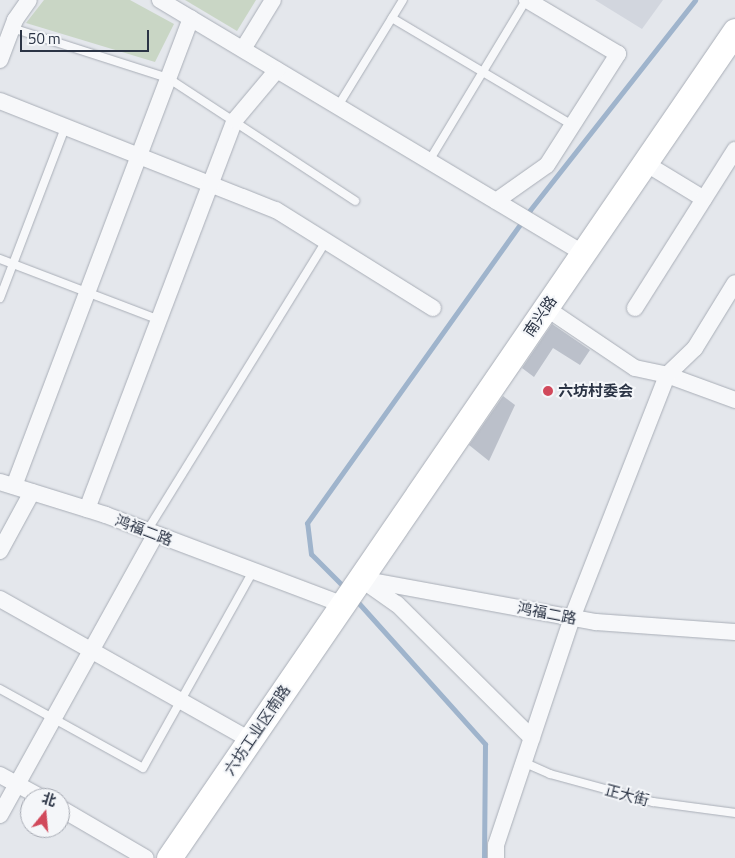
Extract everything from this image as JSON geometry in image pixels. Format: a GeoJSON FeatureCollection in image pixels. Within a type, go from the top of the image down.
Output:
{"type":"FeatureCollection","features":[{"type":"Feature","properties":{"kind":"main road","name":"南兴路"},"geometry":{"type":"LineString","coordinates":[[351,592],[645,163],[732,42]]}},
{"type":"Feature","properties":{"kind":"main road","name":"六坊工业区南路"},"geometry":{"type":"LineString","coordinates":[[169,858],[351,592]]}},
{"type":"Feature","properties":{"kind":"street"},"geometry":{"type":"LineString","coordinates":[[0,60],[12,28],[29,0]]}},
{"type":"Feature","properties":{"kind":"street"},"geometry":{"type":"LineString","coordinates":[[160,0],[583,253]]}},
{"type":"Feature","properties":{"kind":"street"},"geometry":{"type":"LineString","coordinates":[[243,49],[273,0]]}},
{"type":"Feature","properties":{"kind":"street"},"geometry":{"type":"LineString","coordinates":[[496,201],[546,166],[618,54],[526,0]]}},
{"type":"Feature","properties":{"kind":"street"},"geometry":{"type":"LineString","coordinates":[[7,484],[88,291],[191,18]]}},
{"type":"Feature","properties":{"kind":"street"},"geometry":{"type":"LineString","coordinates":[[87,509],[157,319],[235,120],[277,70]]}},
{"type":"Feature","properties":{"kind":"street"},"geometry":{"type":"LineString","coordinates":[[0,101],[276,210],[433,308]]}},
{"type":"Feature","properties":{"kind":"street"},"geometry":{"type":"LineString","coordinates":[[635,308],[735,150]]}},
{"type":"Feature","properties":{"kind":"street"},"geometry":{"type":"LineString","coordinates":[[645,163],[704,199]]}},
{"type":"Feature","properties":{"kind":"street"},"geometry":{"type":"LineString","coordinates":[[496,858],[496,845],[572,618],[667,375],[695,348],[735,283]]}},
{"type":"Feature","properties":{"kind":"street"},"geometry":{"type":"LineString","coordinates":[[546,308],[635,368],[667,375],[735,400]]}},
{"type":"Feature","properties":{"kind":"street","name":"鸿福二路"},"geometry":{"type":"LineString","coordinates":[[7,484],[87,509],[253,571],[351,592],[572,618],[735,632]]}},
{"type":"Feature","properties":{"kind":"street"},"geometry":{"type":"LineString","coordinates":[[0,551],[32,492]]}},
{"type":"Feature","properties":{"kind":"street"},"geometry":{"type":"LineString","coordinates":[[0,815],[91,650],[151,532]]}},
{"type":"Feature","properties":{"kind":"street"},"geometry":{"type":"LineString","coordinates":[[351,592],[397,604],[532,738]]}},
{"type":"Feature","properties":{"kind":"street"},"geometry":{"type":"LineString","coordinates":[[0,599],[250,740]]}},
{"type":"Feature","properties":{"kind":"street"},"geometry":{"type":"LineString","coordinates":[[0,775],[24,788]]}},
{"type":"Feature","properties":{"kind":"street"},"geometry":{"type":"LineString","coordinates":[[70,814],[146,858]]}},
{"type":"Feature","properties":{"kind":"lane"},"geometry":{"type":"LineString","coordinates":[[338,106],[403,0]]}},
{"type":"Feature","properties":{"kind":"lane"},"geometry":{"type":"LineString","coordinates":[[429,161],[526,0]]}},
{"type":"Feature","properties":{"kind":"lane"},"geometry":{"type":"LineString","coordinates":[[392,18],[572,125]]}},
{"type":"Feature","properties":{"kind":"lane"},"geometry":{"type":"LineString","coordinates":[[12,28],[168,78],[235,120],[355,201]]}},
{"type":"Feature","properties":{"kind":"lane"},"geometry":{"type":"LineString","coordinates":[[0,298],[65,128]]}},
{"type":"Feature","properties":{"kind":"lane"},"geometry":{"type":"LineString","coordinates":[[151,532],[326,241]]}},
{"type":"Feature","properties":{"kind":"lane"},"geometry":{"type":"LineString","coordinates":[[0,259],[88,291],[157,319]]}},
{"type":"Feature","properties":{"kind":"lane"},"geometry":{"type":"LineString","coordinates":[[0,689],[142,768],[253,571]]}},
{"type":"Feature","properties":{"kind":"lane","name":"正大街"},"geometry":{"type":"LineString","coordinates":[[523,762],[550,774],[653,802],[735,813]]}},
{"type":"Feature","properties":{"kind":"shaded area"},"geometry":{"type":"Polygon","coordinates":[[[595,0],[663,0],[642,29],[595,0]]]}},
{"type":"Feature","properties":{"kind":"green space"},"geometry":{"type":"Polygon","coordinates":[[[44,0],[130,0],[174,24],[155,62],[26,23],[44,0]]]}},
{"type":"Feature","properties":{"kind":"green space"},"geometry":{"type":"Polygon","coordinates":[[[185,0],[256,0],[237,31],[185,0]]]}},
{"type":"Feature","properties":{"kind":"building"},"geometry":{"type":"Polygon","coordinates":[[[552,324],[590,350],[580,365],[553,348],[534,377],[522,368],[552,324]]]}},
{"type":"Feature","properties":{"kind":"building"},"geometry":{"type":"Polygon","coordinates":[[[503,396],[515,405],[489,461],[469,445],[503,396]]]}},
{"type":"Feature","properties":{"kind":"waterway"},"geometry":{"type":"LineString","coordinates":[[346,589],[311,554],[307,523],[530,210],[695,0]]}},
{"type":"Feature","properties":{"kind":"waterway"},"geometry":{"type":"LineString","coordinates":[[355,599],[485,744],[484,858]]}},
{"type":"Feature","properties":{"kind":"place","name":"六坊村委会"},"geometry":{"type":"Point","coordinates":[548,391]}}]}
